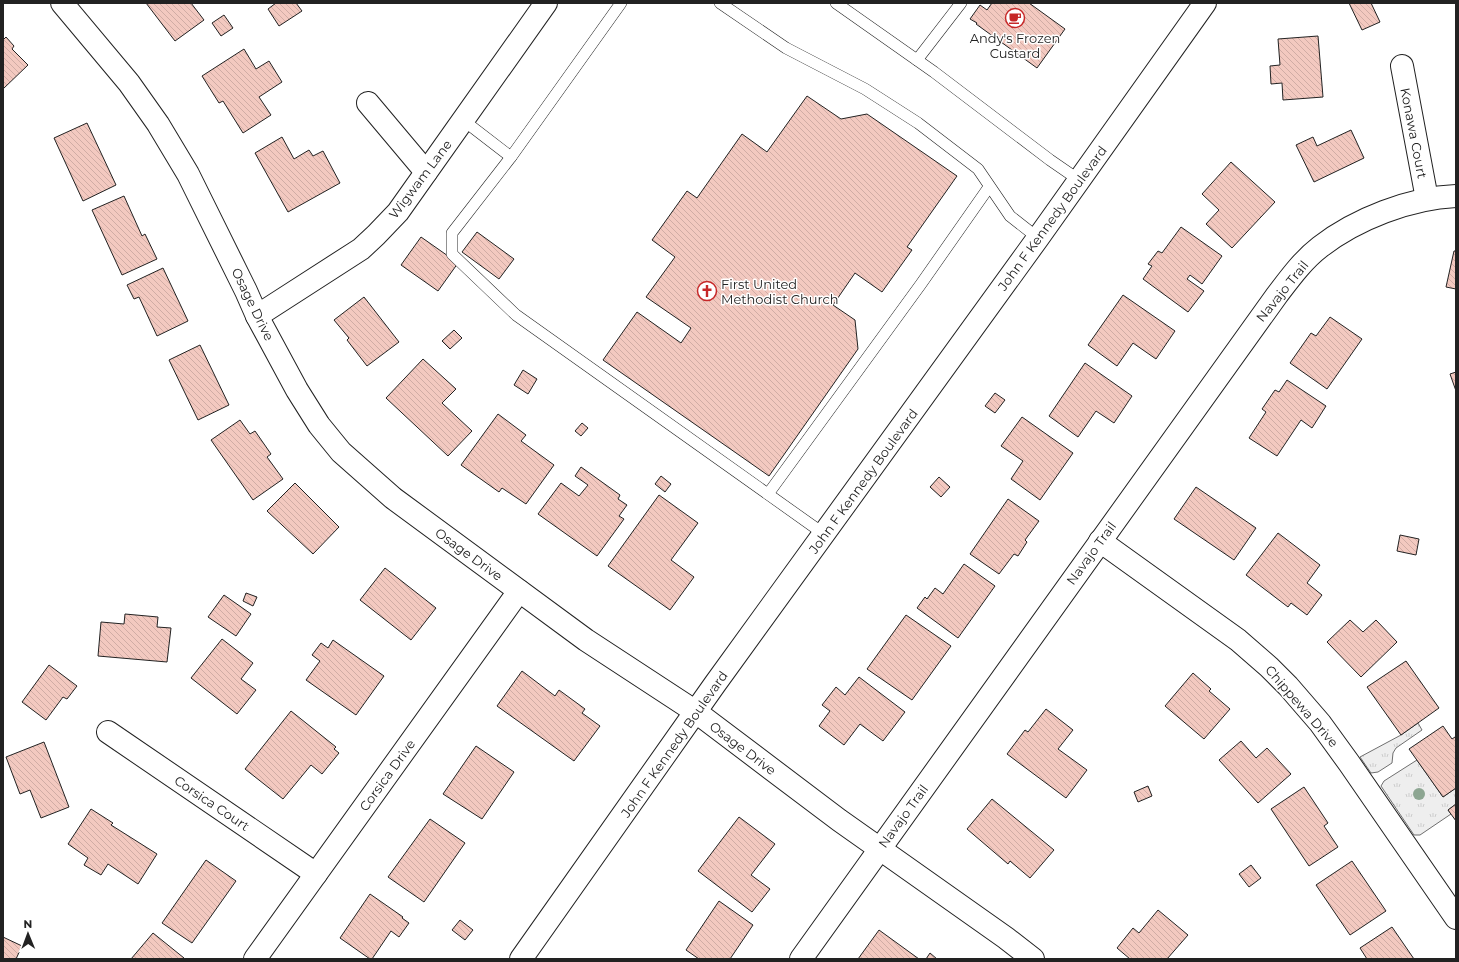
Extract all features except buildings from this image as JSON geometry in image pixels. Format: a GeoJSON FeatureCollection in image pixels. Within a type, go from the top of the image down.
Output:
{"type":"FeatureCollection","features":[{"type":"Feature","properties":{"kind":"street","name":"Osage Drive"},"geometry":{"type":"LineString","coordinates":[[62,3],[129,83],[158,124],[188,174],[258,316],[297,390],[318,425],[341,452],[393,498],[519,591],[586,640],[696,712],[839,820],[1006,938],[1033,959]]}},
{"type":"Feature","properties":{"kind":"street","name":"Wigwam Lane"},"geometry":{"type":"LineString","coordinates":[[258,316],[360,249],[398,212],[546,3]]}},
{"type":"Feature","properties":{"kind":"street","name":"John F Kennedy Boulevard"},"geometry":{"type":"LineString","coordinates":[[521,959],[696,712],[1038,238],[1205,3]]}},
{"type":"Feature","properties":{"kind":"street","name":"Konawa Court"},"geometry":{"type":"LineString","coordinates":[[1402,66],[1426,199]]}},
{"type":"Feature","properties":{"kind":"street"},"geometry":{"type":"LineString","coordinates":[[368,103],[426,172]]}},
{"type":"Feature","properties":{"kind":"street","name":"Navajo Trail"},"geometry":{"type":"LineString","coordinates":[[800,959],[1277,295],[1300,266],[1320,247],[1350,228],[1387,211],[1426,199],[1456,196]]}},
{"type":"Feature","properties":{"kind":"street","name":"Chippewa Drive"},"geometry":{"type":"LineString","coordinates":[[1100,541],[1238,640],[1288,686],[1320,723],[1341,752],[1456,918]]}},
{"type":"Feature","properties":{"kind":"street","name":"Corsica Drive"},"geometry":{"type":"LineString","coordinates":[[255,959],[519,591]]}},
{"type":"Feature","properties":{"kind":"street","name":"Corsica Court"},"geometry":{"type":"LineString","coordinates":[[108,732],[316,874]]}},
{"type":"Feature","properties":{"kind":"lane"},"geometry":{"type":"LineString","coordinates":[[621,3],[511,157],[452,233],[452,254],[516,315],[824,534]]}},
{"type":"Feature","properties":{"kind":"lane"},"geometry":{"type":"LineString","coordinates":[[720,3],[786,48],[865,89],[918,123],[978,169],[1010,216],[1038,238]]}},
{"type":"Feature","properties":{"kind":"lane"},"geometry":{"type":"LineString","coordinates":[[836,3],[917,60],[1079,180]]}},
{"type":"Feature","properties":{"kind":"lane"},"geometry":{"type":"LineString","coordinates":[[917,60],[961,3]]}},
{"type":"Feature","properties":{"kind":"lane"},"geometry":{"type":"LineString","coordinates":[[463,120],[511,157]]}},
{"type":"Feature","properties":{"kind":"lane"},"geometry":{"type":"LineString","coordinates":[[768,494],[921,284],[989,186]]}},
{"type":"Feature","properties":{"kind":"green space"},"geometry":{"type":"Polygon","coordinates":[[[1418,723],[1422,730],[1396,748],[1393,753],[1392,763],[1378,772],[1371,773],[1360,757],[1401,735],[1418,723]]]}},
{"type":"Feature","properties":{"kind":"green space"},"geometry":{"type":"Polygon","coordinates":[[[1417,760],[1443,797],[1456,788],[1456,804],[1448,810],[1451,814],[1420,835],[1414,835],[1381,786],[1384,781],[1417,760]]]}},
{"type":"Feature","properties":{"kind":"place","name":"Andy's Frozen Custard"},"geometry":{"type":"Point","coordinates":[1015,18]}},
{"type":"Feature","properties":{"kind":"place","name":"First United Methodist Church"},"geometry":{"type":"Point","coordinates":[707,291]}}]}
